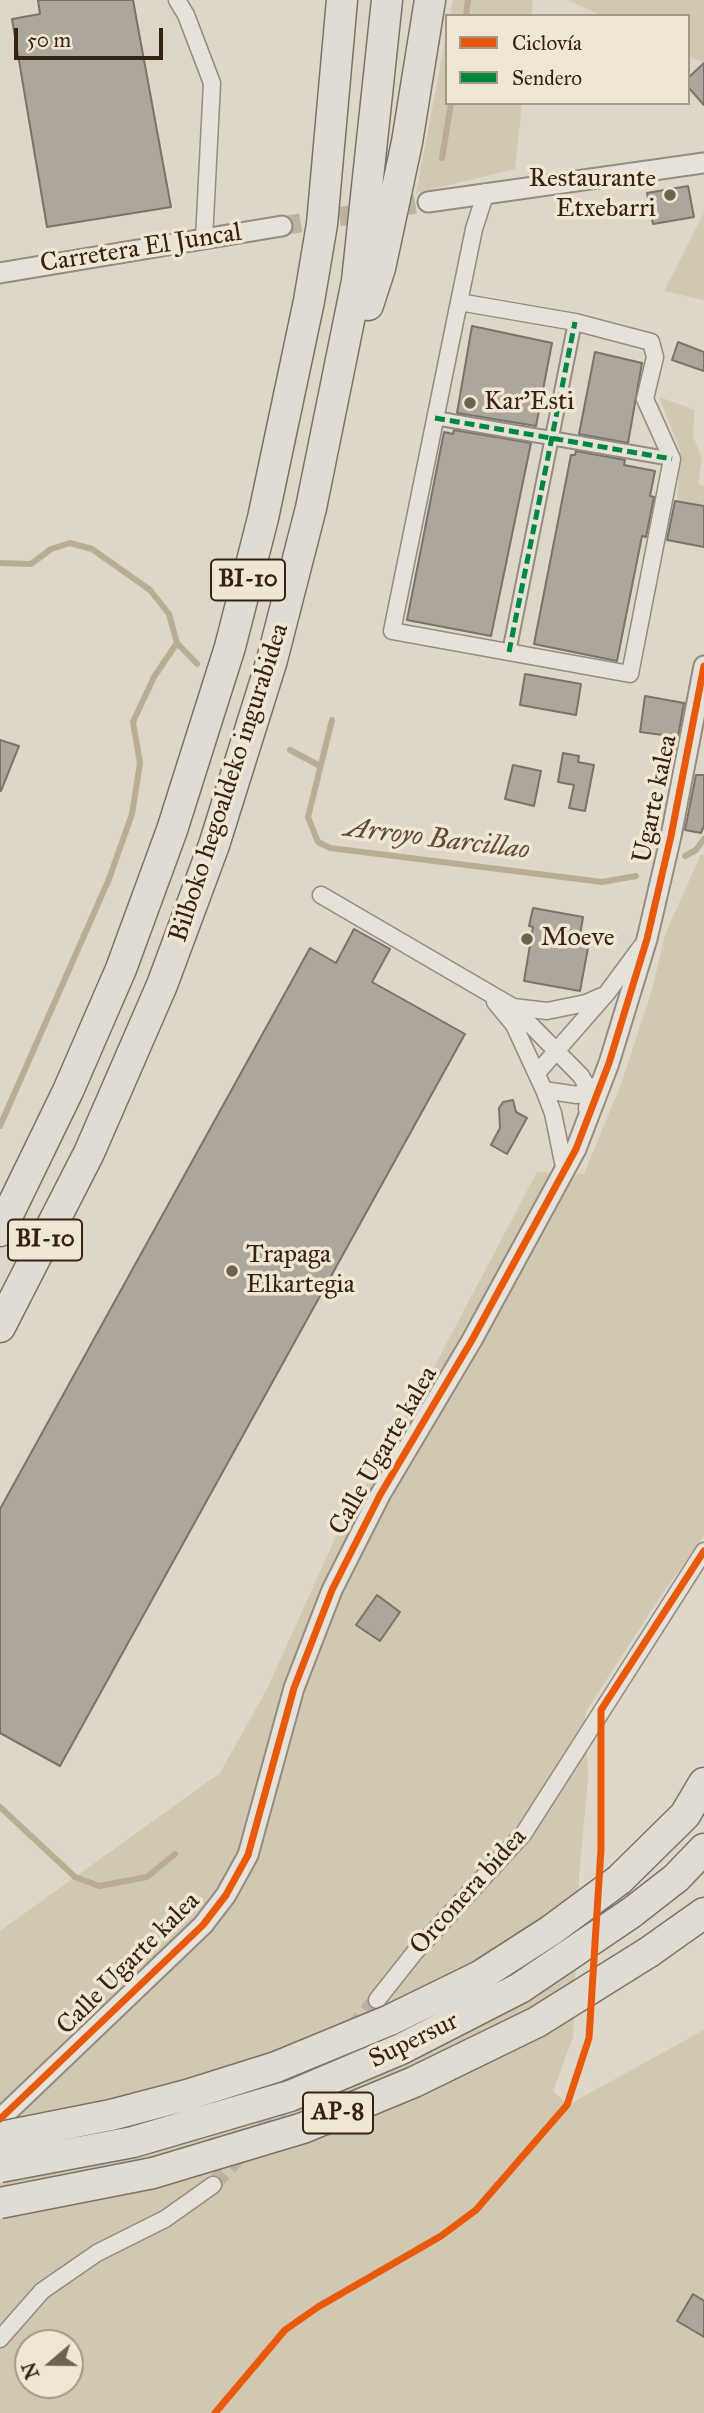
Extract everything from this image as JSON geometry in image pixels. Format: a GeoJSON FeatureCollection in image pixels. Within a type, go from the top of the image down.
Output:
{"type":"FeatureCollection","features":[{"type":"Feature","properties":{"kind":"highway","name":"Bilboko hegoaldeko ingurabidea"},"geometry":{"type":"LineString","coordinates":[[0,1231],[68,1091],[121,968],[172,830],[230,647],[263,518],[309,301],[322,224],[342,0]]}},
{"type":"Feature","properties":{"kind":"highway","name":"Bilboko hegoaldeko ingurabidea"},"geometry":{"type":"LineString","coordinates":[[0,1326],[109,1110],[191,910],[237,777],[272,660],[326,435],[357,281],[387,0]]}},
{"type":"Feature","properties":{"kind":"highway"},"geometry":{"type":"LineString","coordinates":[[326,435],[380,268],[407,142],[430,0]]}},
{"type":"Feature","properties":{"kind":"highway","name":"AP-8"},"geometry":{"type":"LineString","coordinates":[[0,2137],[111,2115],[276,2067],[377,2025],[480,1976],[550,1931],[619,1880],[685,1815],[704,1783]]}},
{"type":"Feature","properties":{"kind":"highway","name":"Supersur"},"geometry":{"type":"LineString","coordinates":[[0,2167],[132,2142],[290,2096],[401,2049],[520,1988],[631,1913],[676,1878],[704,1849]]}},
{"type":"Feature","properties":{"kind":"highway","name":"Supersur"},"geometry":{"type":"LineString","coordinates":[[0,2203],[153,2173],[303,2128],[414,2082],[537,2022],[649,1952],[704,1913]]}},
{"type":"Feature","properties":{"kind":"street"},"geometry":{"type":"LineString","coordinates":[[177,0],[186,15],[212,83],[204,239]]}},
{"type":"Feature","properties":{"kind":"street"},"geometry":{"type":"LineString","coordinates":[[428,202],[704,163]]}},
{"type":"Feature","properties":{"kind":"street"},"geometry":{"type":"LineString","coordinates":[[459,302],[575,322],[651,342],[654,357],[645,399],[671,459],[630,674],[392,631],[435,418],[474,229],[486,192]]}},
{"type":"Feature","properties":{"kind":"street","name":"Carretera El Juncal"},"geometry":{"type":"LineString","coordinates":[[0,273],[282,226]]}},
{"type":"Feature","properties":{"kind":"street"},"geometry":{"type":"LineString","coordinates":[[509,652],[575,322]]}},
{"type":"Feature","properties":{"kind":"street"},"geometry":{"type":"LineString","coordinates":[[435,418],[671,459]]}},
{"type":"Feature","properties":{"kind":"street","name":"Ugarte kalea"},"geometry":{"type":"LineString","coordinates":[[647,939],[671,836],[704,666]]}},
{"type":"Feature","properties":{"kind":"street"},"geometry":{"type":"LineString","coordinates":[[321,895],[513,1007],[582,1076],[589,1090],[576,1149]]}},
{"type":"Feature","properties":{"kind":"street"},"geometry":{"type":"LineString","coordinates":[[537,1073],[607,993],[647,939]]}},
{"type":"Feature","properties":{"kind":"street","name":"Calle Ugarte kalea"},"geometry":{"type":"LineString","coordinates":[[0,2119],[203,1925],[226,1895],[248,1855],[294,1688],[338,1579],[380,1495],[472,1339],[565,1172],[576,1149],[619,1030],[647,939]]}},
{"type":"Feature","properties":{"kind":"street"},"geometry":{"type":"LineString","coordinates":[[485,989],[514,1025],[537,1073],[553,1113],[565,1172]]}},
{"type":"Feature","properties":{"kind":"street"},"geometry":{"type":"LineString","coordinates":[[513,1007],[531,1011],[565,1009],[607,993]]}},
{"type":"Feature","properties":{"kind":"street"},"geometry":{"type":"LineString","coordinates":[[544,1090],[577,1095],[589,1090],[599,1077],[610,1044],[619,1030]]}},
{"type":"Feature","properties":{"kind":"street","name":"Orconera bidea"},"geometry":{"type":"LineString","coordinates":[[377,2000],[415,1952],[496,1867],[524,1833],[704,1551]]}},
{"type":"Feature","properties":{"kind":"street"},"geometry":{"type":"LineString","coordinates":[[0,2339],[42,2291],[97,2253],[165,2219],[213,2185]]}},
{"type":"Feature","properties":{"kind":"shaded area"},"geometry":{"type":"Polygon","coordinates":[[[453,0],[533,0],[531,14],[450,14],[453,0]]]}},
{"type":"Feature","properties":{"kind":"shaded area"},"geometry":{"type":"Polygon","coordinates":[[[568,0],[704,0],[704,63],[690,57],[690,14],[598,14],[568,0]]]}},
{"type":"Feature","properties":{"kind":"shaded area"},"geometry":{"type":"Polygon","coordinates":[[[445,41],[445,105],[522,105],[515,169],[416,193],[445,41]]]}},
{"type":"Feature","properties":{"kind":"shaded area"},"geometry":{"type":"Polygon","coordinates":[[[704,213],[704,300],[664,291],[704,213]]]}},
{"type":"Feature","properties":{"kind":"shaded area"},"geometry":{"type":"Polygon","coordinates":[[[659,397],[695,410],[693,436],[702,459],[698,484],[704,486],[704,506],[677,501],[680,450],[659,397]]]}},
{"type":"Feature","properties":{"kind":"shaded area"},"geometry":{"type":"Polygon","coordinates":[[[701,854],[704,855],[704,1536],[658,1600],[585,1713],[588,1778],[579,1876],[573,2037],[553,2091],[568,2105],[704,2030],[704,2413],[0,2413],[0,1931],[220,1773],[267,1689],[338,1532],[432,1371],[537,1172],[584,1174],[621,1084],[652,990],[665,935],[701,854]]]}},
{"type":"Feature","properties":{"kind":"building"},"geometry":{"type":"Polygon","coordinates":[[[38,0],[133,0],[171,207],[47,227],[12,19],[40,14],[38,0]]]}},
{"type":"Feature","properties":{"kind":"building"},"geometry":{"type":"Polygon","coordinates":[[[704,63],[704,105],[690,89],[690,76],[704,63]]]}},
{"type":"Feature","properties":{"kind":"building"},"geometry":{"type":"Polygon","coordinates":[[[688,186],[694,217],[653,224],[647,193],[688,186]]]}},
{"type":"Feature","properties":{"kind":"building"},"geometry":{"type":"Polygon","coordinates":[[[472,326],[552,343],[536,426],[457,413],[472,326]]]}},
{"type":"Feature","properties":{"kind":"building"},"geometry":{"type":"Polygon","coordinates":[[[678,342],[704,352],[704,371],[672,360],[678,342]]]}},
{"type":"Feature","properties":{"kind":"building"},"geometry":{"type":"Polygon","coordinates":[[[595,352],[642,363],[628,443],[579,434],[595,352]]]}},
{"type":"Feature","properties":{"kind":"building"},"geometry":{"type":"Polygon","coordinates":[[[454,430],[531,443],[491,636],[407,620],[444,432],[453,434],[454,430]]]}},
{"type":"Feature","properties":{"kind":"building"},"geometry":{"type":"Polygon","coordinates":[[[576,451],[625,460],[624,465],[655,471],[650,496],[654,497],[646,537],[642,536],[617,661],[534,644],[571,455],[575,455],[576,451]]]}},
{"type":"Feature","properties":{"kind":"building"},"geometry":{"type":"Polygon","coordinates":[[[675,501],[704,506],[704,547],[667,540],[675,501]]]}},
{"type":"Feature","properties":{"kind":"building"},"geometry":{"type":"Polygon","coordinates":[[[525,674],[581,684],[576,715],[520,705],[525,674]]]}},
{"type":"Feature","properties":{"kind":"building"},"geometry":{"type":"Polygon","coordinates":[[[645,696],[684,703],[678,737],[640,732],[645,696]]]}},
{"type":"Feature","properties":{"kind":"building"},"geometry":{"type":"Polygon","coordinates":[[[0,740],[19,746],[1,791],[0,791],[0,740]]]}},
{"type":"Feature","properties":{"kind":"building"},"geometry":{"type":"Polygon","coordinates":[[[563,753],[579,756],[578,762],[594,765],[585,811],[569,808],[574,785],[558,782],[563,753]]]}},
{"type":"Feature","properties":{"kind":"building"},"geometry":{"type":"Polygon","coordinates":[[[513,765],[541,771],[534,806],[505,799],[513,765]]]}},
{"type":"Feature","properties":{"kind":"building"},"geometry":{"type":"Polygon","coordinates":[[[696,775],[704,775],[704,826],[701,833],[685,830],[696,775]]]}},
{"type":"Feature","properties":{"kind":"building"},"geometry":{"type":"Polygon","coordinates":[[[533,908],[583,917],[580,935],[590,937],[580,991],[524,981],[533,927],[529,926],[533,908]]]}},
{"type":"Feature","properties":{"kind":"building","name":"Trapaga Elkartegia"},"geometry":{"type":"Polygon","coordinates":[[[354,929],[390,949],[372,982],[465,1034],[60,1766],[0,1733],[0,1509],[310,948],[336,963],[354,929]]]}},
{"type":"Feature","properties":{"kind":"building"},"geometry":{"type":"Polygon","coordinates":[[[513,1100],[516,1112],[527,1118],[507,1154],[491,1145],[500,1128],[499,1108],[503,1102],[513,1100]]]}},
{"type":"Feature","properties":{"kind":"building"},"geometry":{"type":"Polygon","coordinates":[[[377,1595],[400,1612],[380,1641],[356,1625],[377,1595]]]}},
{"type":"Feature","properties":{"kind":"building"},"geometry":{"type":"Polygon","coordinates":[[[693,2294],[704,2301],[704,2337],[677,2321],[693,2294]]]}},
{"type":"Feature","properties":{"kind":"waterway","name":"Arroyo Barcillao"},"geometry":{"type":"LineString","coordinates":[[466,14],[468,0]]}},
{"type":"Feature","properties":{"kind":"waterway","name":"Arroyo Barcillao"},"geometry":{"type":"LineString","coordinates":[[442,158],[451,105]]}},
{"type":"Feature","properties":{"kind":"waterway"},"geometry":{"type":"LineString","coordinates":[[0,563],[31,564],[51,549],[70,543],[92,549],[150,590],[169,614],[177,643],[197,664]]}},
{"type":"Feature","properties":{"kind":"waterway"},"geometry":{"type":"LineString","coordinates":[[0,1126],[109,879],[132,814],[140,763],[133,722],[154,677],[177,643]]}},
{"type":"Feature","properties":{"kind":"waterway","name":"Arroyo Barcillao"},"geometry":{"type":"LineString","coordinates":[[332,720],[308,817],[318,842],[330,848],[602,882],[636,876]]}},
{"type":"Feature","properties":{"kind":"waterway"},"geometry":{"type":"LineString","coordinates":[[290,750],[320,766]]}},
{"type":"Feature","properties":{"kind":"waterway","name":"Arroyo Barcillao"},"geometry":{"type":"LineString","coordinates":[[685,856],[696,850],[704,839]]}},
{"type":"Feature","properties":{"kind":"waterway"},"geometry":{"type":"LineString","coordinates":[[0,1807],[75,1877],[99,1886],[147,1877],[175,1854]]}},
{"type":"Feature","properties":{"kind":"tunnel"},"geometry":{"type":"LineString","coordinates":[[282,226],[428,202]]}},
{"type":"Feature","properties":{"kind":"tunnel"},"geometry":{"type":"LineString","coordinates":[[351,2030],[377,2000]]}},
{"type":"Feature","properties":{"kind":"tunnel"},"geometry":{"type":"LineString","coordinates":[[213,2185],[287,2102]]}},
{"type":"Feature","properties":{"kind":"marked path"},"geometry":{"type":"LineString","coordinates":[[509,652],[575,322]]}},
{"type":"Feature","properties":{"kind":"marked path"},"geometry":{"type":"LineString","coordinates":[[435,418],[672,459]]}},
{"type":"Feature","properties":{"kind":"cycle path"},"geometry":{"type":"LineString","coordinates":[[0,2119],[203,1925],[226,1895],[248,1855],[294,1688],[332,1590],[380,1495],[472,1340],[576,1149],[609,1063],[647,939],[671,836],[704,666]]}},
{"type":"Feature","properties":{"kind":"cycle path"},"geometry":{"type":"LineString","coordinates":[[215,2413],[285,2330],[318,2307],[441,2236],[476,2210],[567,2105],[589,2038],[601,1849],[601,1710],[704,1551]]}},
{"type":"Feature","properties":{"kind":"place","name":"Restaurante Etxebarri"},"geometry":{"type":"Point","coordinates":[670,195]}},
{"type":"Feature","properties":{"kind":"place","name":"Kar'Esti"},"geometry":{"type":"Point","coordinates":[470,403]}},
{"type":"Feature","properties":{"kind":"place","name":"Moeve"},"geometry":{"type":"Point","coordinates":[527,939]}},
{"type":"Feature","properties":{"kind":"place","name":"Trapaga Elkartegia"},"geometry":{"type":"Point","coordinates":[232,1271]}}]}
